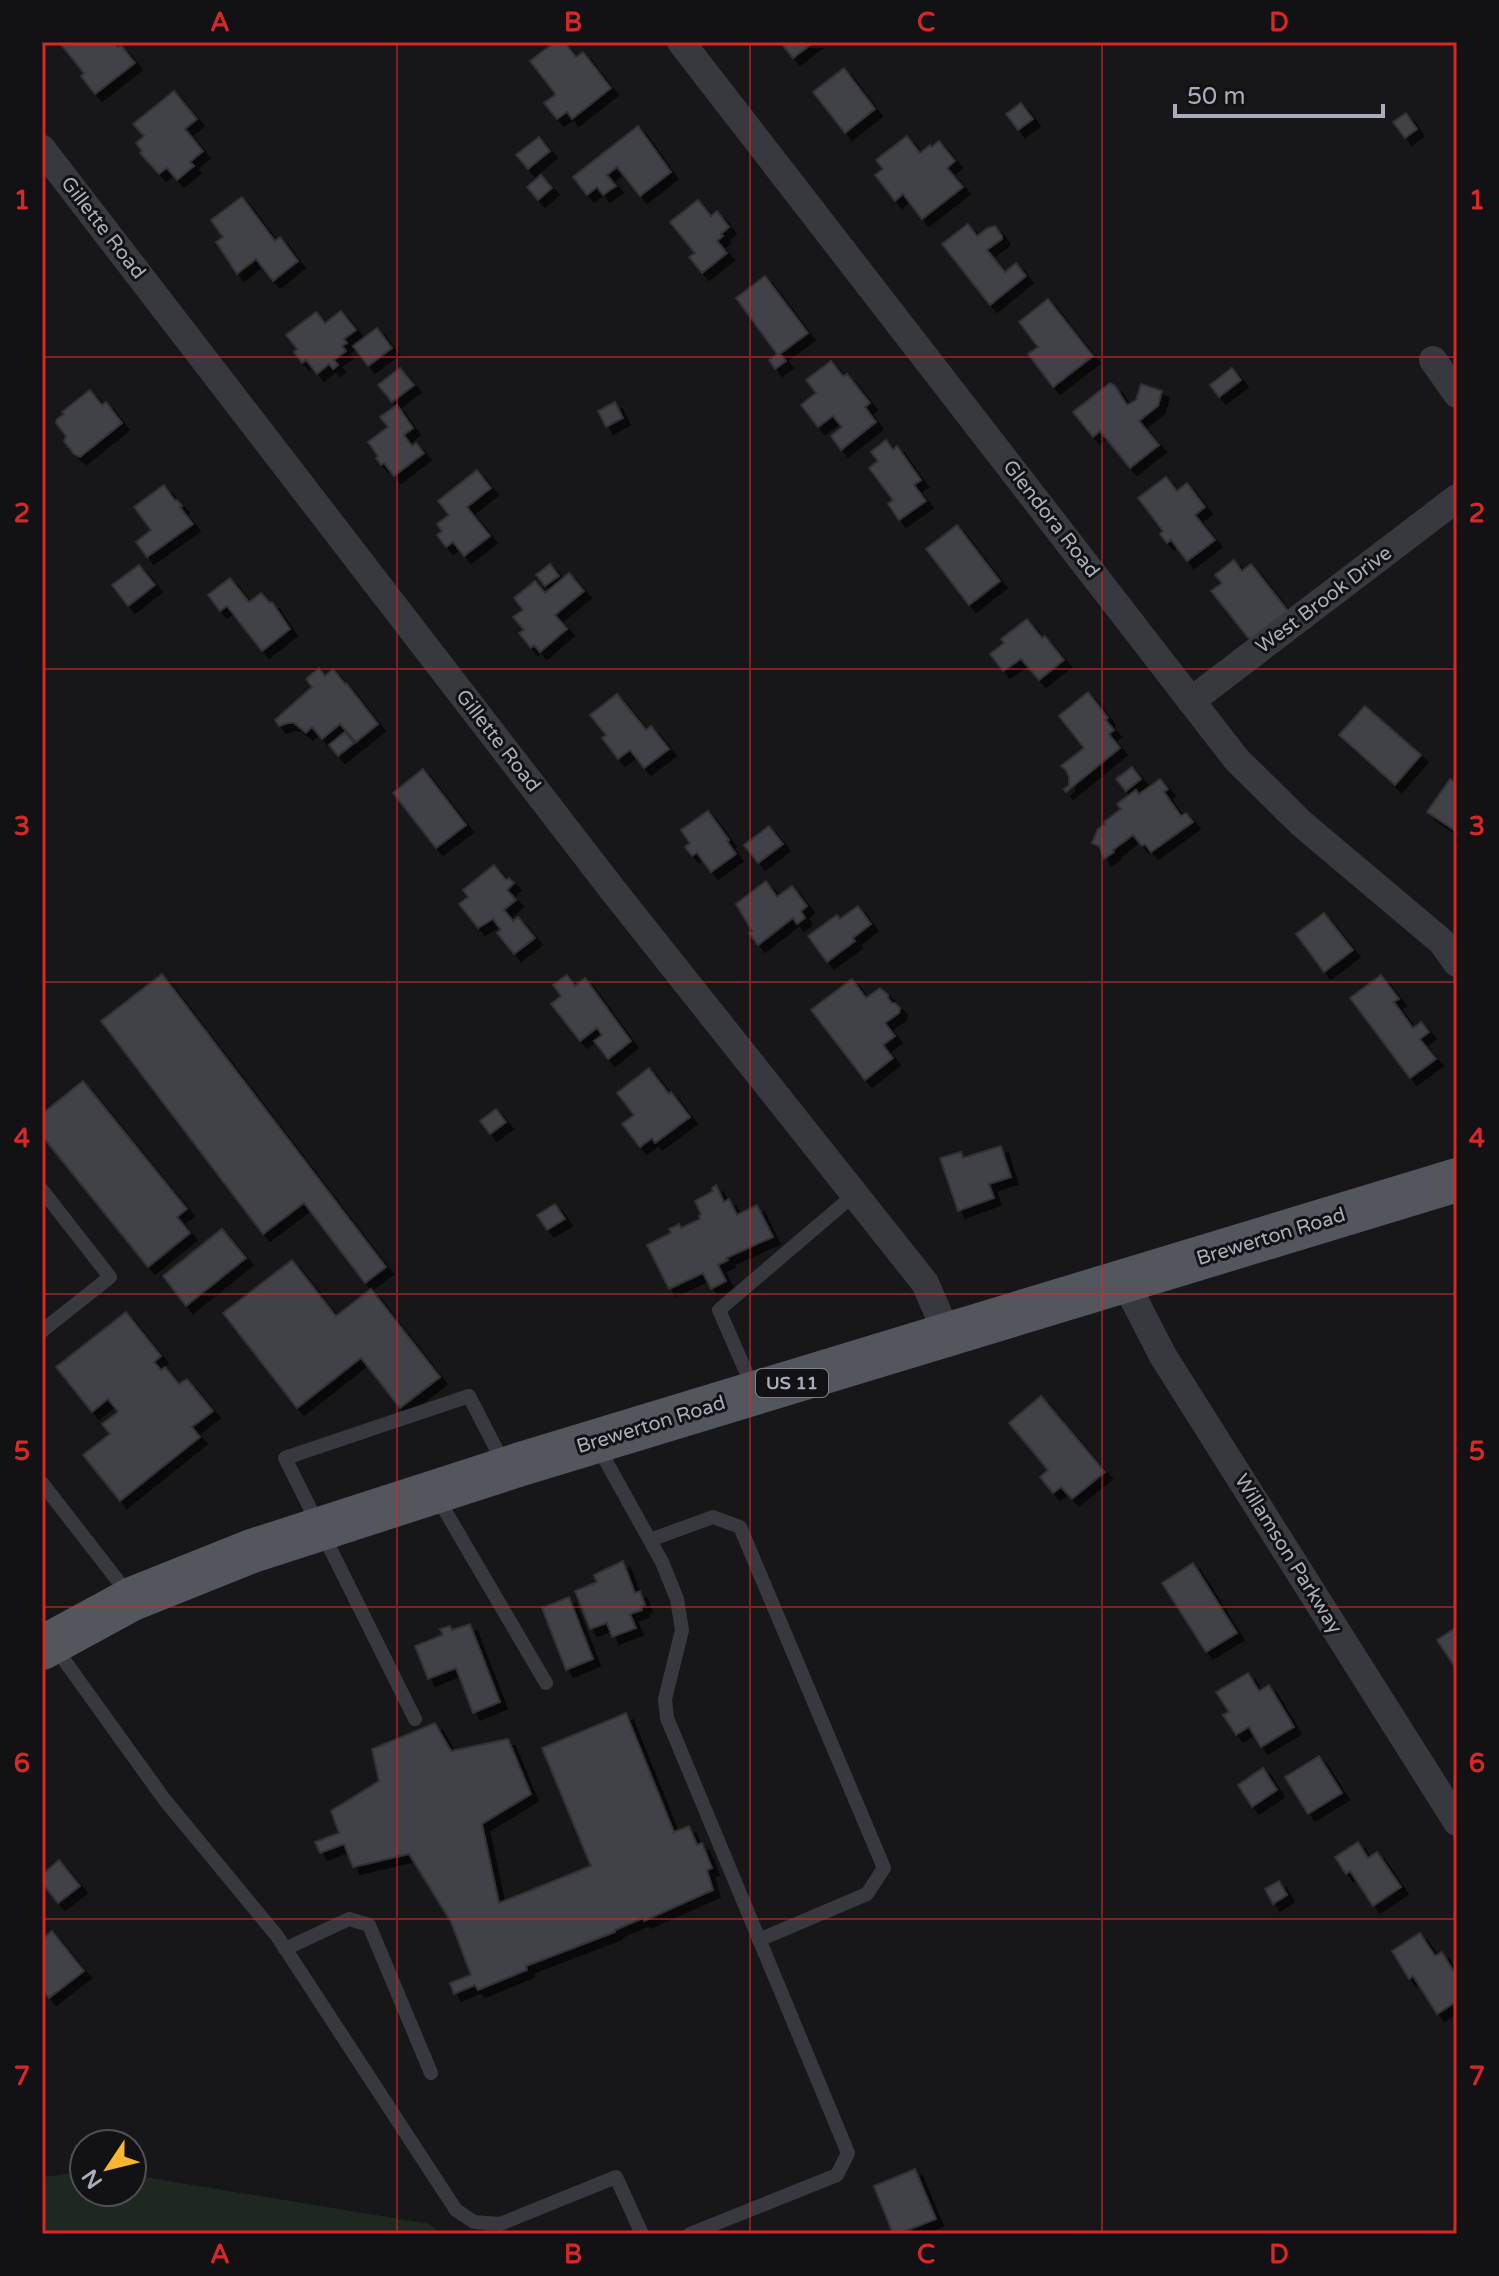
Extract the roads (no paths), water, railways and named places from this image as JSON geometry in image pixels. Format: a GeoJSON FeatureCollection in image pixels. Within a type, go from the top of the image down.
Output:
{"type":"FeatureCollection","features":[{"type":"Feature","properties":{"kind":"main road","name":"Brewerton Road"},"geometry":{"type":"LineString","coordinates":[[47,1645],[132,1599],[252,1551],[506,1469],[1457,1180]]}},
{"type":"Feature","properties":{"kind":"street","name":"Glendora Road"},"geometry":{"type":"LineString","coordinates":[[681,42],[1237,760],[1302,824],[1442,942],[1457,963]]}},
{"type":"Feature","properties":{"kind":"street","name":"Gillette Road"},"geometry":{"type":"LineString","coordinates":[[42,149],[612,889],[925,1283],[948,1336]]}},
{"type":"Feature","properties":{"kind":"street"},"geometry":{"type":"LineString","coordinates":[[1433,360],[1457,394]]}},
{"type":"Feature","properties":{"kind":"street","name":"West Brook Drive"},"geometry":{"type":"LineString","coordinates":[[1191,701],[1457,498]]}},
{"type":"Feature","properties":{"kind":"street","name":"Willamson Parkway"},"geometry":{"type":"LineString","coordinates":[[1125,1282],[1163,1356],[1457,1822]]}},
{"type":"Feature","properties":{"kind":"lane"},"geometry":{"type":"LineString","coordinates":[[42,1190],[48,1210],[110,1277],[42,1331]]}},
{"type":"Feature","properties":{"kind":"lane"},"geometry":{"type":"LineString","coordinates":[[755,1394],[719,1310],[855,1194]]}},
{"type":"Feature","properties":{"kind":"lane"},"geometry":{"type":"LineString","coordinates":[[415,1719],[285,1458],[469,1396],[506,1469]]}},
{"type":"Feature","properties":{"kind":"lane"},"geometry":{"type":"LineString","coordinates":[[595,1442],[662,1562],[677,1599],[682,1630],[665,1699],[667,1718],[848,2153],[837,2175],[690,2234]]}},
{"type":"Feature","properties":{"kind":"lane"},"geometry":{"type":"LineString","coordinates":[[42,1483],[132,1599]]}},
{"type":"Feature","properties":{"kind":"lane"},"geometry":{"type":"LineString","coordinates":[[435,1492],[546,1683]]}},
{"type":"Feature","properties":{"kind":"lane"},"geometry":{"type":"LineString","coordinates":[[650,1540],[713,1517],[740,1527],[884,1868],[867,1894],[759,1940]]}},
{"type":"Feature","properties":{"kind":"lane"},"geometry":{"type":"LineString","coordinates":[[47,1645],[164,1799],[285,1949],[456,2210],[474,2222],[500,2224],[616,2177],[642,2234]]}},
{"type":"Feature","properties":{"kind":"lane"},"geometry":{"type":"LineString","coordinates":[[285,1949],[349,1919],[369,1925],[431,2073]]}}]}
